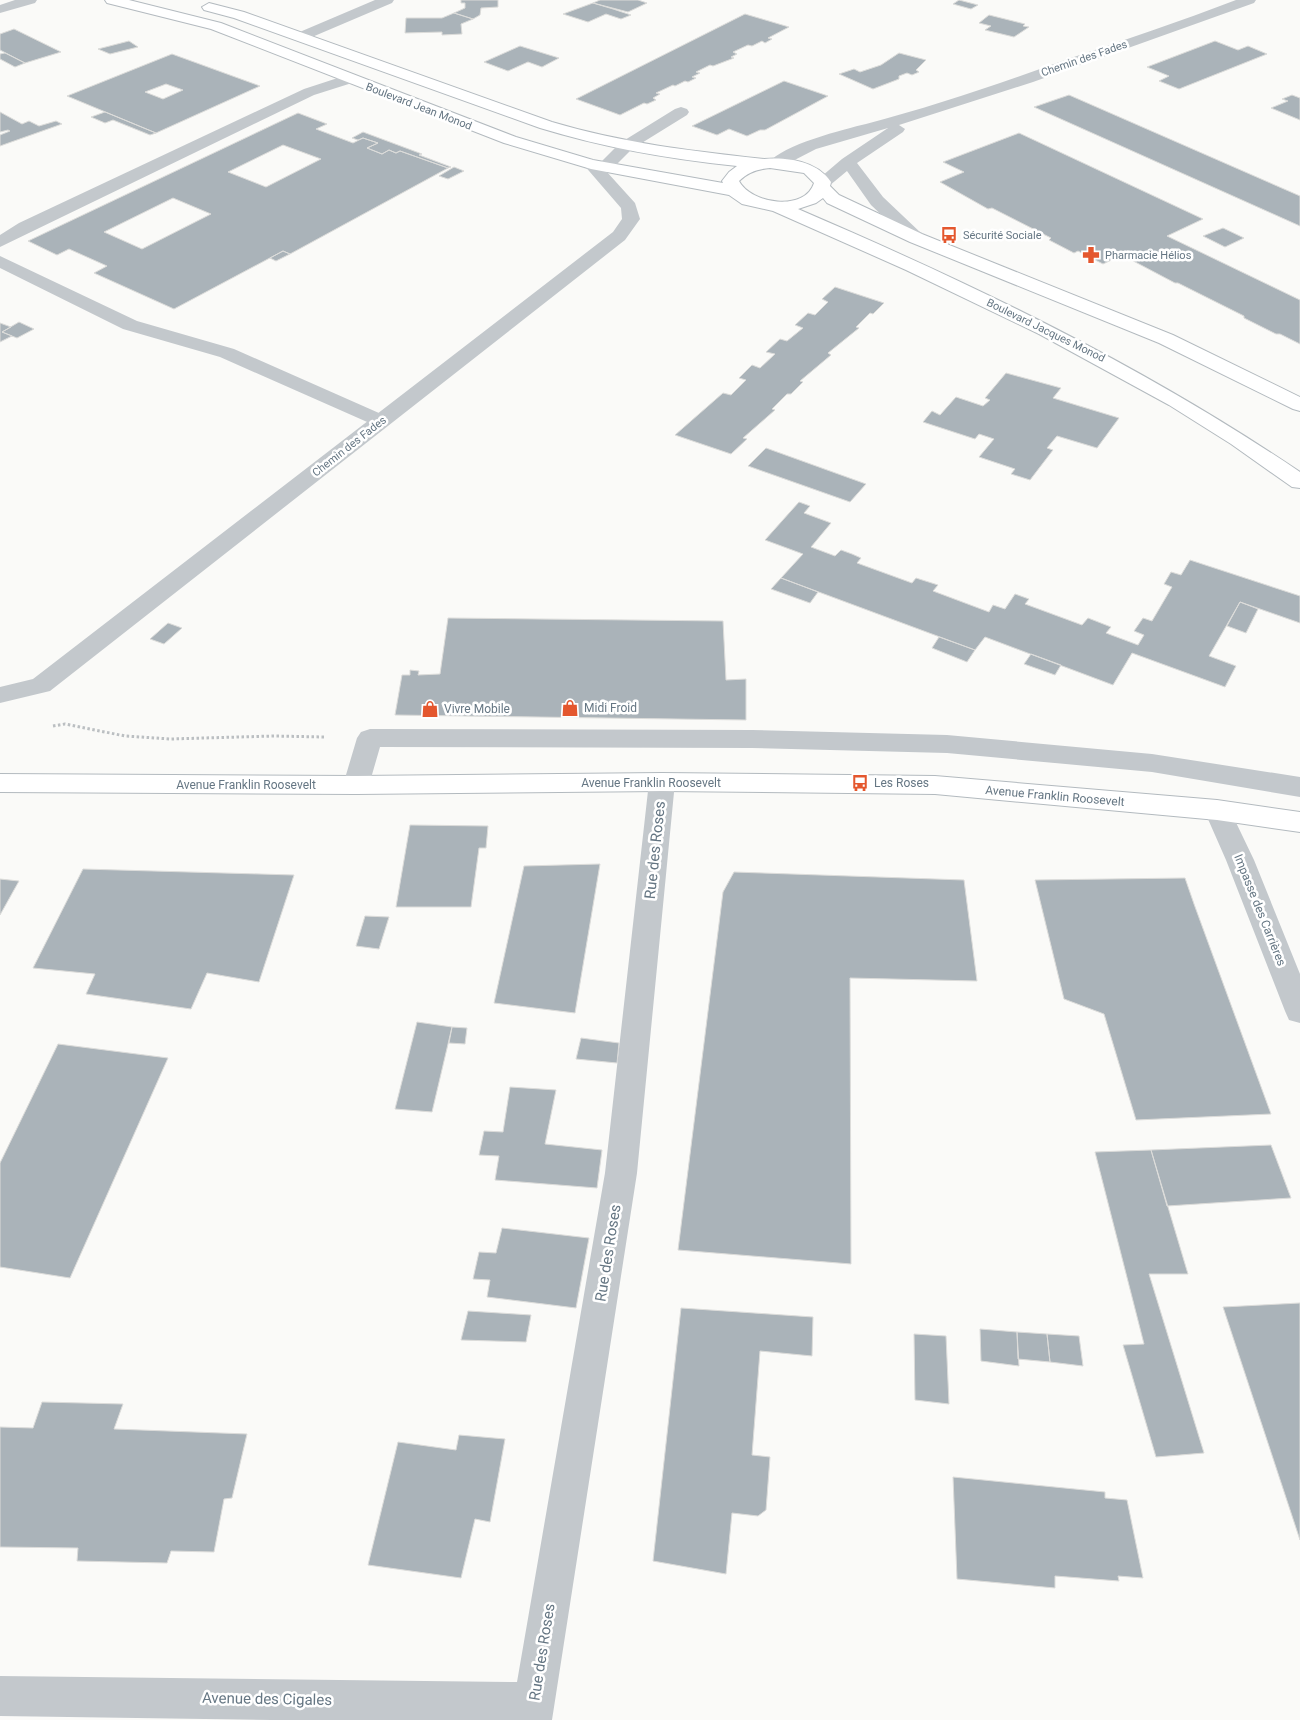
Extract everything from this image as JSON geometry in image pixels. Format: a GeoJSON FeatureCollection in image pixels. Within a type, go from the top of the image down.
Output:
{"type":"FeatureCollection","features":[{"type":"Feature","properties":{"kind":"street"},"geometry":{"type":"LineString","coordinates":[[0,9],[30,0]]}},
{"type":"Feature","properties":{"kind":"street","name":"Boulevard Jean Monod"},"geometry":{"type":"LineString","coordinates":[[112,0],[216,26],[350,80],[510,140],[598,166],[732,190]]}},
{"type":"Feature","properties":{"kind":"street"},"geometry":{"type":"LineString","coordinates":[[300,37],[387,0]]}},
{"type":"Feature","properties":{"kind":"street","name":"Chemin des Fades"},"geometry":{"type":"LineString","coordinates":[[771,163],[831,138],[920,114],[1249,0]]}},
{"type":"Feature","properties":{"kind":"street","name":"Boulevard Jean Monod"},"geometry":{"type":"LineString","coordinates":[[197,4],[239,14],[546,125],[592,139],[679,155],[771,163],[809,169],[823,185]]}},
{"type":"Feature","properties":{"kind":"street"},"geometry":{"type":"LineString","coordinates":[[0,242],[25,227],[309,92],[350,80]]}},
{"type":"Feature","properties":{"kind":"street"},"geometry":{"type":"LineString","coordinates":[[598,166],[681,112]]}},
{"type":"Feature","properties":{"kind":"street","name":"Chemin des Fades"},"geometry":{"type":"LineString","coordinates":[[823,185],[848,162],[920,114]]}},
{"type":"Feature","properties":{"kind":"street"},"geometry":{"type":"LineString","coordinates":[[848,162],[877,201],[916,238]]}},
{"type":"Feature","properties":{"kind":"street"},"geometry":{"type":"LineString","coordinates":[[771,163],[748,167],[736,173],[730,181],[732,190],[750,202],[776,206],[807,202],[818,196],[823,185],[834,199],[916,238],[1166,339],[1300,405]]}},
{"type":"Feature","properties":{"kind":"street","name":"Chemin des Fades"},"geometry":{"type":"LineString","coordinates":[[0,695],[41,686],[620,236],[631,219],[629,207],[598,166]]}},
{"type":"Feature","properties":{"kind":"street","name":"Boulevard Jacques Monod"},"geometry":{"type":"LineString","coordinates":[[776,206],[915,266],[1118,366],[1260,453],[1300,482]]}},
{"type":"Feature","properties":{"kind":"street"},"geometry":{"type":"LineString","coordinates":[[0,261],[130,325],[227,353],[381,421]]}},
{"type":"Feature","properties":{"kind":"street"},"geometry":{"type":"LineString","coordinates":[[954,285],[984,265]]}},
{"type":"Feature","properties":{"kind":"street"},"geometry":{"type":"LineString","coordinates":[[356,785],[370,738],[752,739],[947,744],[1152,763],[1300,787]]}},
{"type":"Feature","properties":{"kind":"street","name":"Avenue Franklin Roosevelt"},"geometry":{"type":"LineString","coordinates":[[0,783],[356,785],[662,782],[935,785],[1217,810],[1300,822]]}},
{"type":"Feature","properties":{"kind":"street","name":"Rue des Roses"},"geometry":{"type":"LineString","coordinates":[[532,1711],[621,1173],[662,782]]}},
{"type":"Feature","properties":{"kind":"street","name":"Impasse des Carrières"},"geometry":{"type":"LineString","coordinates":[[1217,810],[1240,860],[1300,1010]]}},
{"type":"Feature","properties":{"kind":"street","name":"Avenue des Cigales"},"geometry":{"type":"LineString","coordinates":[[0,1696],[532,1711]]}},
{"type":"Feature","properties":{"kind":"path"},"geometry":{"type":"LineString","coordinates":[[47,726],[65,724],[125,736],[170,739],[274,736],[370,738]]}},
{"type":"Feature","properties":{"kind":"building"},"geometry":{"type":"Polygon","coordinates":[[[461,0],[498,0],[498,7],[481,8],[480,15],[473,19],[454,13],[465,8],[465,3],[461,3],[461,0]]]}},
{"type":"Feature","properties":{"kind":"building"},"geometry":{"type":"Polygon","coordinates":[[[600,0],[638,0],[647,3],[628,12],[593,3],[600,0]]]}},
{"type":"Feature","properties":{"kind":"building"},"geometry":{"type":"Polygon","coordinates":[[[959,0],[978,5],[971,9],[953,4],[959,0]]]}},
{"type":"Feature","properties":{"kind":"building"},"geometry":{"type":"Polygon","coordinates":[[[593,3],[631,15],[621,19],[606,14],[588,22],[563,14],[593,3]]]}},
{"type":"Feature","properties":{"kind":"building"},"geometry":{"type":"Polygon","coordinates":[[[454,13],[473,19],[461,24],[462,34],[442,35],[442,32],[405,33],[406,18],[442,18],[454,13]]]}},
{"type":"Feature","properties":{"kind":"building"},"geometry":{"type":"Polygon","coordinates":[[[745,14],[789,27],[768,38],[772,39],[765,43],[762,41],[733,52],[737,54],[731,57],[734,58],[713,66],[710,65],[696,72],[700,73],[692,77],[696,78],[675,86],[673,85],[656,93],[660,94],[653,98],[656,100],[647,104],[644,103],[620,115],[576,99],[745,14]]]}},
{"type":"Feature","properties":{"kind":"building"},"geometry":{"type":"Polygon","coordinates":[[[989,15],[1025,24],[1023,26],[1029,27],[1014,37],[985,30],[991,26],[979,23],[989,15]]]}},
{"type":"Feature","properties":{"kind":"building"},"geometry":{"type":"Polygon","coordinates":[[[14,29],[61,52],[25,63],[0,50],[0,34],[14,29]]]}},
{"type":"Feature","properties":{"kind":"building"},"geometry":{"type":"Polygon","coordinates":[[[129,41],[138,47],[110,54],[98,49],[129,41]]]}},
{"type":"Feature","properties":{"kind":"building"},"geometry":{"type":"Polygon","coordinates":[[[1215,41],[1238,50],[1248,46],[1267,54],[1179,89],[1159,81],[1169,76],[1147,67],[1215,41]]]}},
{"type":"Feature","properties":{"kind":"building"},"geometry":{"type":"Polygon","coordinates":[[[520,46],[559,58],[542,67],[528,62],[508,71],[484,62],[520,46]]]}},
{"type":"Feature","properties":{"kind":"building"},"geometry":{"type":"Polygon","coordinates":[[[5,53],[25,63],[15,67],[0,59],[0,54],[5,53]]]}},
{"type":"Feature","properties":{"kind":"building"},"geometry":{"type":"Polygon","coordinates":[[[899,53],[926,60],[916,70],[919,72],[912,75],[907,73],[899,76],[899,79],[873,89],[839,74],[854,69],[860,72],[881,65],[899,53]]]}},
{"type":"Feature","properties":{"kind":"building"},"geometry":{"type":"Polygon","coordinates":[[[172,54],[260,86],[156,133],[67,96],[172,54]],[[166,84],[145,92],[163,99],[183,90],[166,84]]]}},
{"type":"Feature","properties":{"kind":"building"},"geometry":{"type":"Polygon","coordinates":[[[784,81],[828,96],[765,130],[760,130],[747,136],[729,129],[717,135],[692,126],[784,81]]]}},
{"type":"Feature","properties":{"kind":"building"},"geometry":{"type":"Polygon","coordinates":[[[1069,95],[1300,196],[1300,226],[1034,107],[1069,95]]]}},
{"type":"Feature","properties":{"kind":"building"},"geometry":{"type":"Polygon","coordinates":[[[1292,95],[1300,98],[1300,120],[1271,108],[1288,101],[1282,99],[1292,95]]]}},
{"type":"Feature","properties":{"kind":"building"},"geometry":{"type":"Polygon","coordinates":[[[0,112],[22,124],[29,121],[39,126],[56,121],[62,124],[0,146],[0,135],[10,131],[0,132],[0,112]]]}},
{"type":"Feature","properties":{"kind":"building"},"geometry":{"type":"Polygon","coordinates":[[[105,112],[156,133],[150,135],[113,120],[105,123],[91,117],[105,112]]]}},
{"type":"Feature","properties":{"kind":"building"},"geometry":{"type":"Polygon","coordinates":[[[298,113],[327,124],[316,129],[353,143],[363,138],[378,143],[367,148],[382,154],[389,150],[396,153],[400,151],[448,168],[290,254],[283,251],[174,309],[94,273],[107,266],[69,249],[57,255],[28,241],[298,113]],[[283,145],[228,172],[266,187],[321,159],[283,145]],[[173,198],[104,232],[142,249],[211,214],[173,198]]]}},
{"type":"Feature","properties":{"kind":"building"},"geometry":{"type":"Polygon","coordinates":[[[363,132],[451,167],[448,168],[400,151],[396,153],[389,150],[382,154],[367,148],[378,143],[363,138],[358,140],[352,138],[363,132]]]}},
{"type":"Feature","properties":{"kind":"building"},"geometry":{"type":"Polygon","coordinates":[[[1019,133],[1203,219],[1167,236],[1300,300],[1300,344],[1244,318],[1244,316],[1122,255],[1103,264],[1078,251],[1074,253],[1049,240],[1051,238],[992,208],[988,209],[940,182],[964,172],[943,162],[1019,133]]]}},
{"type":"Feature","properties":{"kind":"building"},"geometry":{"type":"Polygon","coordinates":[[[454,167],[464,171],[448,179],[439,176],[454,167]]]}},
{"type":"Feature","properties":{"kind":"building"},"geometry":{"type":"Polygon","coordinates":[[[1223,228],[1244,238],[1225,247],[1203,236],[1223,228]]]}},
{"type":"Feature","properties":{"kind":"building"},"geometry":{"type":"Polygon","coordinates":[[[283,251],[290,254],[276,261],[270,258],[283,251]]]}},
{"type":"Feature","properties":{"kind":"building"},"geometry":{"type":"Polygon","coordinates":[[[835,287],[884,303],[873,314],[870,313],[856,327],[859,328],[828,353],[831,355],[800,381],[803,382],[791,394],[787,394],[772,409],[775,410],[743,438],[747,439],[731,454],[675,435],[723,393],[731,395],[746,380],[739,378],[752,365],[760,368],[775,354],[766,352],[780,339],[787,341],[803,328],[795,325],[808,313],[815,315],[828,302],[822,299],[835,287]]]}},
{"type":"Feature","properties":{"kind":"building"},"geometry":{"type":"Polygon","coordinates":[[[19,322],[34,329],[17,338],[2,332],[19,322]]]}},
{"type":"Feature","properties":{"kind":"building"},"geometry":{"type":"Polygon","coordinates":[[[0,323],[11,327],[2,332],[12,336],[0,342],[0,323]]]}},
{"type":"Feature","properties":{"kind":"building"},"geometry":{"type":"Polygon","coordinates":[[[1006,373],[1061,388],[1053,398],[1119,418],[1097,448],[1057,436],[1047,448],[1053,450],[1030,480],[1011,474],[1015,469],[979,457],[994,439],[979,434],[975,439],[923,422],[932,411],[940,415],[956,397],[983,406],[990,400],[985,398],[1006,373]]]}},
{"type":"Feature","properties":{"kind":"building"},"geometry":{"type":"Polygon","coordinates":[[[766,448],[866,484],[850,502],[748,466],[766,448]]]}},
{"type":"Feature","properties":{"kind":"building"},"geometry":{"type":"Polygon","coordinates":[[[799,502],[810,506],[804,513],[831,523],[811,547],[835,556],[841,550],[861,558],[857,563],[912,583],[916,578],[938,585],[933,591],[989,612],[993,605],[1005,609],[1015,594],[1029,599],[1025,604],[1082,625],[1088,618],[1111,627],[1106,633],[1138,645],[1144,635],[1134,631],[1143,618],[1152,621],[1172,587],[1164,584],[1171,572],[1181,575],[1190,560],[1300,596],[1300,623],[1240,602],[1209,656],[1236,666],[1225,687],[1132,653],[1113,685],[985,637],[975,650],[781,578],[803,554],[765,540],[799,502]]]}},
{"type":"Feature","properties":{"kind":"building"},"geometry":{"type":"Polygon","coordinates":[[[781,578],[818,592],[810,603],[771,589],[781,578]]]}},
{"type":"Feature","properties":{"kind":"building"},"geometry":{"type":"Polygon","coordinates":[[[1240,602],[1258,609],[1246,633],[1227,626],[1240,602]]]}},
{"type":"Feature","properties":{"kind":"building"},"geometry":{"type":"Polygon","coordinates":[[[448,618],[723,621],[726,680],[746,679],[746,720],[395,715],[402,675],[410,675],[410,670],[419,671],[418,675],[440,674],[448,618]]]}},
{"type":"Feature","properties":{"kind":"building"},"geometry":{"type":"Polygon","coordinates":[[[168,623],[182,628],[164,644],[150,639],[168,623]]]}},
{"type":"Feature","properties":{"kind":"building"},"geometry":{"type":"Polygon","coordinates":[[[939,637],[975,650],[967,662],[932,648],[939,637]]]}},
{"type":"Feature","properties":{"kind":"building"},"geometry":{"type":"Polygon","coordinates":[[[1031,654],[1061,665],[1055,675],[1024,664],[1031,654]]]}},
{"type":"Feature","properties":{"kind":"building"},"geometry":{"type":"Polygon","coordinates":[[[410,825],[488,826],[486,848],[479,848],[471,907],[396,907],[410,825]]]}},
{"type":"Feature","properties":{"kind":"building"},"geometry":{"type":"Polygon","coordinates":[[[600,864],[575,1013],[494,1003],[524,866],[600,864]]]}},
{"type":"Feature","properties":{"kind":"building"},"geometry":{"type":"Polygon","coordinates":[[[83,869],[294,875],[259,982],[207,973],[191,1009],[86,994],[95,974],[33,968],[83,869]]]}},
{"type":"Feature","properties":{"kind":"building"},"geometry":{"type":"Polygon","coordinates":[[[734,872],[964,880],[977,981],[850,978],[851,1264],[678,1250],[723,892],[734,872]]]}},
{"type":"Feature","properties":{"kind":"building"},"geometry":{"type":"Polygon","coordinates":[[[1185,878],[1271,1114],[1136,1120],[1104,1014],[1064,999],[1035,880],[1185,878]]]}},
{"type":"Feature","properties":{"kind":"building"},"geometry":{"type":"Polygon","coordinates":[[[0,879],[19,881],[0,915],[0,879]]]}},
{"type":"Feature","properties":{"kind":"building"},"geometry":{"type":"Polygon","coordinates":[[[365,916],[389,917],[379,949],[356,946],[365,916]]]}},
{"type":"Feature","properties":{"kind":"building"},"geometry":{"type":"Polygon","coordinates":[[[417,1022],[452,1027],[432,1112],[395,1109],[417,1022]]]}},
{"type":"Feature","properties":{"kind":"building"},"geometry":{"type":"Polygon","coordinates":[[[452,1027],[467,1028],[465,1044],[449,1043],[452,1027]]]}},
{"type":"Feature","properties":{"kind":"building"},"geometry":{"type":"Polygon","coordinates":[[[581,1038],[619,1043],[617,1063],[576,1059],[581,1038]]]}},
{"type":"Feature","properties":{"kind":"building"},"geometry":{"type":"Polygon","coordinates":[[[58,1044],[168,1058],[70,1278],[0,1267],[0,1163],[58,1044]]]}},
{"type":"Feature","properties":{"kind":"building"},"geometry":{"type":"Polygon","coordinates":[[[510,1087],[556,1090],[545,1144],[602,1150],[597,1188],[495,1180],[499,1156],[479,1155],[484,1131],[503,1132],[510,1087]]]}},
{"type":"Feature","properties":{"kind":"building"},"geometry":{"type":"Polygon","coordinates":[[[1271,1145],[1291,1198],[1167,1206],[1151,1150],[1271,1145]]]}},
{"type":"Feature","properties":{"kind":"building"},"geometry":{"type":"Polygon","coordinates":[[[1151,1150],[1188,1274],[1149,1274],[1204,1453],[1156,1457],[1123,1345],[1144,1344],[1095,1152],[1151,1150]]]}},
{"type":"Feature","properties":{"kind":"building"},"geometry":{"type":"Polygon","coordinates":[[[502,1228],[589,1238],[576,1308],[487,1297],[490,1280],[473,1279],[479,1252],[496,1253],[502,1228]]]}},
{"type":"Feature","properties":{"kind":"building"},"geometry":{"type":"Polygon","coordinates":[[[1300,1303],[1300,1540],[1223,1307],[1300,1303]]]}},
{"type":"Feature","properties":{"kind":"building"},"geometry":{"type":"Polygon","coordinates":[[[681,1308],[813,1317],[812,1356],[760,1351],[752,1455],[770,1457],[766,1510],[758,1516],[732,1513],[726,1574],[653,1561],[681,1308]]]}},
{"type":"Feature","properties":{"kind":"building"},"geometry":{"type":"Polygon","coordinates":[[[468,1311],[531,1315],[526,1342],[461,1340],[468,1311]]]}},
{"type":"Feature","properties":{"kind":"building"},"geometry":{"type":"Polygon","coordinates":[[[980,1329],[1017,1332],[1019,1366],[981,1361],[980,1329]]]}},
{"type":"Feature","properties":{"kind":"building"},"geometry":{"type":"Polygon","coordinates":[[[1017,1332],[1047,1334],[1050,1362],[1018,1359],[1017,1332]]]}},
{"type":"Feature","properties":{"kind":"building"},"geometry":{"type":"Polygon","coordinates":[[[914,1334],[946,1336],[949,1404],[915,1400],[914,1334]]]}},
{"type":"Feature","properties":{"kind":"building"},"geometry":{"type":"Polygon","coordinates":[[[1047,1334],[1079,1336],[1083,1366],[1050,1362],[1047,1334]]]}},
{"type":"Feature","properties":{"kind":"building"},"geometry":{"type":"Polygon","coordinates":[[[42,1402],[123,1404],[114,1429],[247,1434],[232,1498],[224,1499],[214,1552],[171,1551],[167,1563],[77,1561],[78,1548],[0,1547],[0,1427],[33,1428],[42,1402]]]}},
{"type":"Feature","properties":{"kind":"building"},"geometry":{"type":"Polygon","coordinates":[[[459,1435],[505,1439],[490,1522],[475,1519],[461,1578],[368,1565],[398,1442],[456,1450],[459,1435]]]}},
{"type":"Feature","properties":{"kind":"building"},"geometry":{"type":"Polygon","coordinates":[[[953,1477],[1105,1492],[1105,1498],[1127,1500],[1143,1578],[1118,1576],[1119,1581],[1055,1576],[1055,1588],[957,1579],[953,1477]]]}},
{"type":"Feature","properties":{"kind":"place","name":"Sécurité Sociale"},"geometry":{"type":"Point","coordinates":[949,235]}},
{"type":"Feature","properties":{"kind":"place","name":"Pharmacie Hélios"},"geometry":{"type":"Point","coordinates":[1091,255]}},
{"type":"Feature","properties":{"kind":"place","name":"Midi Froid"},"geometry":{"type":"Point","coordinates":[570,708]}},
{"type":"Feature","properties":{"kind":"place","name":"Vivre Mobile"},"geometry":{"type":"Point","coordinates":[430,709]}},
{"type":"Feature","properties":{"kind":"place","name":"Les Roses"},"geometry":{"type":"Point","coordinates":[860,783]}}]}
